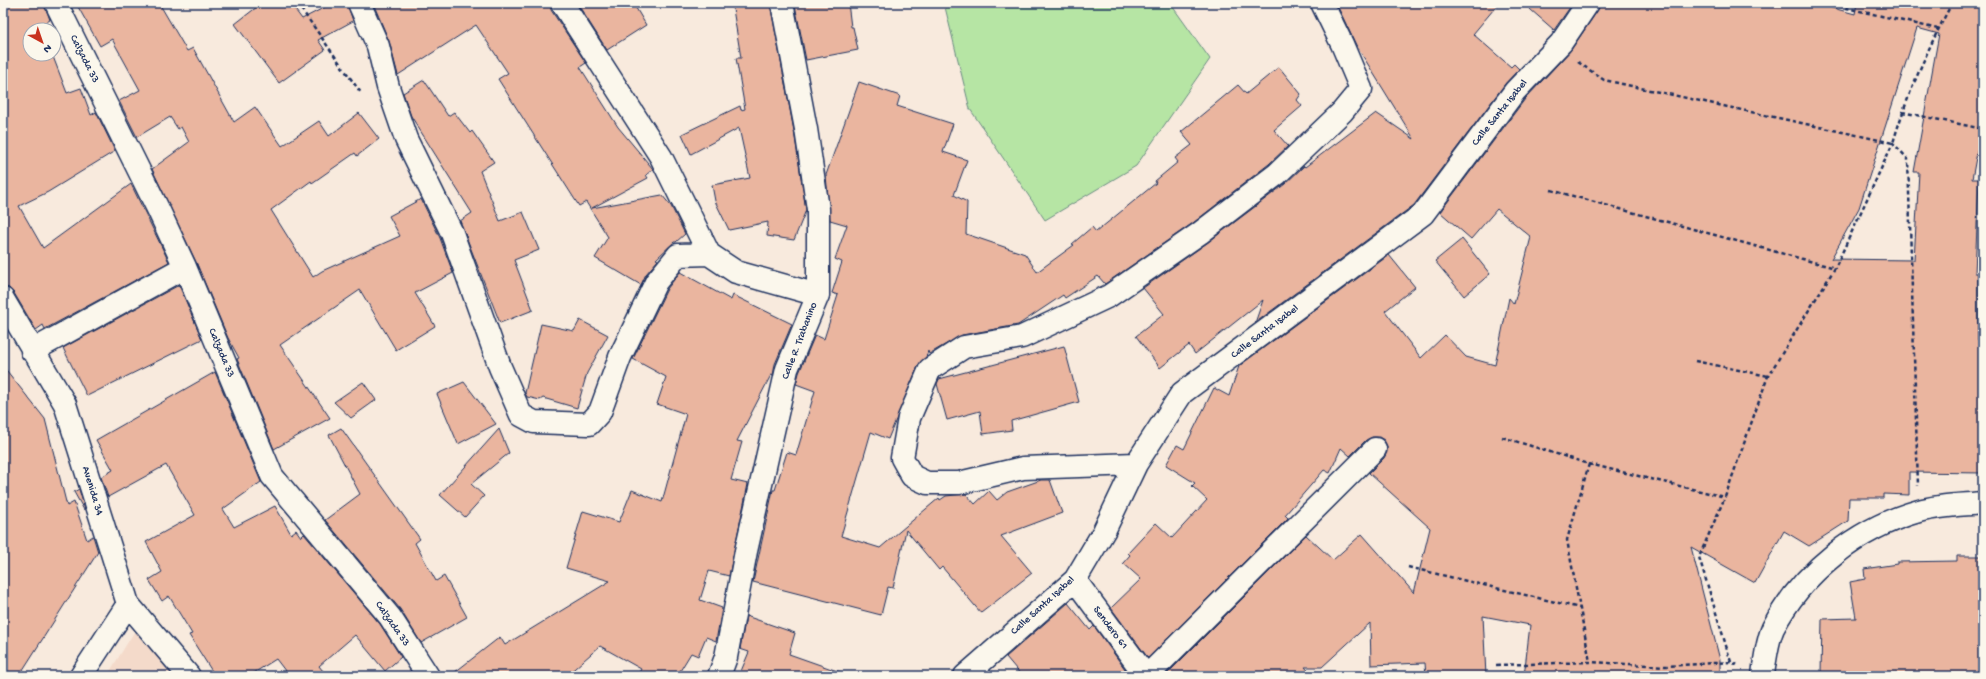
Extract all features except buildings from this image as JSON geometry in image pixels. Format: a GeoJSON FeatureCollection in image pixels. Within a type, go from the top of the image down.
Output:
{"type":"FeatureCollection","features":[{"type":"Feature","properties":{"kind":"street","name":"Calzada 33"},"geometry":{"type":"LineString","coordinates":[[56,3],[156,204],[185,267],[272,476],[390,617],[428,676]]}},
{"type":"Feature","properties":{"kind":"street"},"geometry":{"type":"LineString","coordinates":[[359,3],[378,46],[388,87],[406,139],[452,233],[500,367],[521,415],[534,422],[589,424],[600,412],[620,357],[656,282],[678,255],[708,254]]}},
{"type":"Feature","properties":{"kind":"street"},"geometry":{"type":"LineString","coordinates":[[562,3],[661,157],[708,254],[736,272],[818,295]]}},
{"type":"Feature","properties":{"kind":"street","name":"Calle R. Trabanino"},"geometry":{"type":"LineString","coordinates":[[719,676],[726,657],[746,552],[787,369],[818,295],[818,209],[806,129],[782,3]]}},
{"type":"Feature","properties":{"kind":"street"},"geometry":{"type":"LineString","coordinates":[[1136,464],[1023,468],[960,483],[927,483],[912,476],[902,458],[909,418],[930,370],[964,347],[1022,337],[1109,296],[1200,233],[1277,174],[1342,112],[1361,89],[1342,44],[1322,3]]}},
{"type":"Feature","properties":{"kind":"street","name":"Calle Santa Isabel"},"geometry":{"type":"LineString","coordinates":[[964,676],[1075,580],[1104,531],[1136,464],[1182,393],[1423,214],[1515,92],[1561,43],[1588,3]]}},
{"type":"Feature","properties":{"kind":"street"},"geometry":{"type":"LineString","coordinates":[[32,351],[185,267]]}},
{"type":"Feature","properties":{"kind":"street","name":"Avenida 34"},"geometry":{"type":"LineString","coordinates":[[3,299],[32,351],[65,404],[128,604],[189,676]]}},
{"type":"Feature","properties":{"kind":"street"},"geometry":{"type":"LineString","coordinates":[[1146,676],[1375,449]]}},
{"type":"Feature","properties":{"kind":"street"},"geometry":{"type":"LineString","coordinates":[[1763,675],[1773,630],[1795,596],[1824,563],[1862,534],[1919,511],[1944,506],[1983,503]]}},
{"type":"Feature","properties":{"kind":"street","name":"Sendero 61"},"geometry":{"type":"LineString","coordinates":[[1075,580],[1146,676]]}},
{"type":"Feature","properties":{"kind":"street"},"geometry":{"type":"LineString","coordinates":[[81,676],[128,604]]}},
{"type":"Feature","properties":{"kind":"path"},"geometry":{"type":"LineString","coordinates":[[297,3],[364,97]]}},
{"type":"Feature","properties":{"kind":"path"},"geometry":{"type":"LineString","coordinates":[[1825,3],[1938,29]]}},
{"type":"Feature","properties":{"kind":"path"},"geometry":{"type":"LineString","coordinates":[[1731,662],[1699,557],[1725,497],[1768,376],[1834,268],[1893,143],[1902,112],[1938,29],[1952,3]]}},
{"type":"Feature","properties":{"kind":"path"},"geometry":{"type":"LineString","coordinates":[[1577,61],[1604,80],[1893,143],[1908,159],[1919,511]]}},
{"type":"Feature","properties":{"kind":"path"},"geometry":{"type":"LineString","coordinates":[[1902,112],[1983,129]]}},
{"type":"Feature","properties":{"kind":"path"},"geometry":{"type":"LineString","coordinates":[[1551,190],[1834,268]]}},
{"type":"Feature","properties":{"kind":"path"},"geometry":{"type":"LineString","coordinates":[[1695,361],[1768,376]]}},
{"type":"Feature","properties":{"kind":"path"},"geometry":{"type":"LineString","coordinates":[[1502,437],[1589,464],[1725,497]]}},
{"type":"Feature","properties":{"kind":"path"},"geometry":{"type":"LineString","coordinates":[[1589,464],[1567,540],[1590,662]]}},
{"type":"Feature","properties":{"kind":"path"},"geometry":{"type":"LineString","coordinates":[[1408,567],[1580,608]]}},
{"type":"Feature","properties":{"kind":"path"},"geometry":{"type":"LineString","coordinates":[[1496,665],[1590,662],[1666,666],[1731,662],[1763,675]]}},
{"type":"Feature","properties":{"kind":"shaded area"},"geometry":{"type":"Polygon","coordinates":[[[136,629],[176,676],[107,676],[136,629]]]}},
{"type":"Feature","properties":{"kind":"green space"},"geometry":{"type":"Polygon","coordinates":[[[944,3],[1170,3],[1210,59],[1136,166],[1045,220],[970,109],[944,3]]]}}]}
